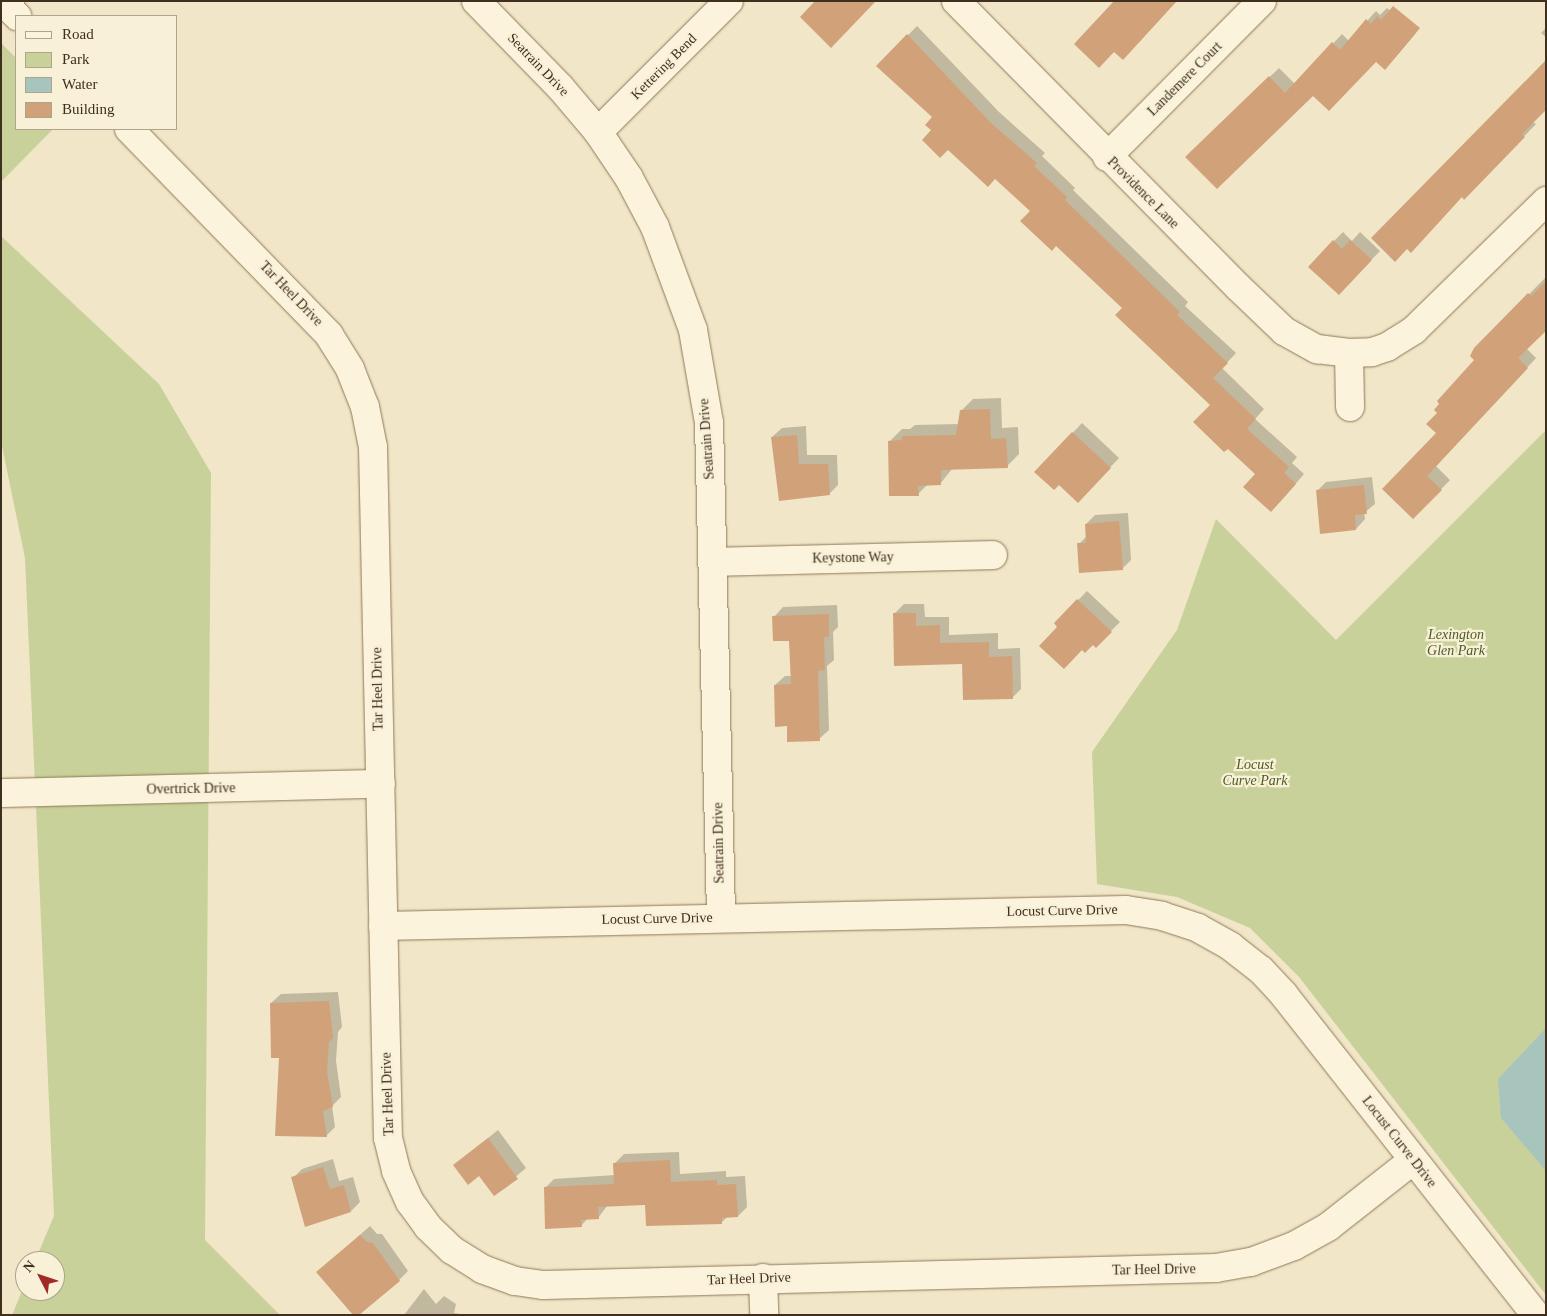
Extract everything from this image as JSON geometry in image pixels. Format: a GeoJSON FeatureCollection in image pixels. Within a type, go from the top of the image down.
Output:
{"type":"FeatureCollection","features":[{"type":"Feature","properties":{"kind":"street"},"geometry":{"type":"LineString","coordinates":[[3,1],[17,15]]}},
{"type":"Feature","properties":{"kind":"street","name":"Seatrain Drive"},"geometry":{"type":"LineString","coordinates":[[476,1],[560,86],[598,132],[629,178],[655,227],[693,330],[709,423],[721,918]]}},
{"type":"Feature","properties":{"kind":"street","name":"Kettering Bend"},"geometry":{"type":"LineString","coordinates":[[598,132],[729,1]]}},
{"type":"Feature","properties":{"kind":"street","name":"Providence Lane"},"geometry":{"type":"LineString","coordinates":[[956,1],[1107,157],[1284,331],[1317,349],[1349,353],[1387,347],[1414,330],[1546,201]]}},
{"type":"Feature","properties":{"kind":"street","name":"Landemere Court"},"geometry":{"type":"LineString","coordinates":[[1107,157],[1262,1]]}},
{"type":"Feature","properties":{"kind":"street","name":"Tar Heel Drive"},"geometry":{"type":"LineString","coordinates":[[129,130],[309,312],[329,335],[350,369],[362,399],[373,447],[380,784],[395,926],[388,1138],[396,1171],[410,1202],[428,1227],[452,1250],[482,1269],[516,1280],[544,1285],[1216,1268],[1242,1264],[1294,1246],[1328,1227],[1413,1160]]}},
{"type":"Feature","properties":{"kind":"street"},"geometry":{"type":"LineString","coordinates":[[1349,353],[1350,406]]}},
{"type":"Feature","properties":{"kind":"street","name":"Keystone Way"},"geometry":{"type":"LineString","coordinates":[[713,562],[993,555]]}},
{"type":"Feature","properties":{"kind":"street","name":"Overtrick Drive"},"geometry":{"type":"LineString","coordinates":[[1,793],[380,784]]}},
{"type":"Feature","properties":{"kind":"street","name":"Locust Curve Drive"},"geometry":{"type":"LineString","coordinates":[[395,926],[1126,910],[1162,916],[1189,925],[1230,946],[1261,970],[1536,1315]]}},
{"type":"Feature","properties":{"kind":"street"},"geometry":{"type":"LineString","coordinates":[[763,1278],[764,1315]]}},
{"type":"Feature","properties":{"kind":"green space"},"geometry":{"type":"Polygon","coordinates":[[[1,43],[15,57],[15,130],[52,130],[1,182],[1,43]]]}},
{"type":"Feature","properties":{"kind":"green space"},"geometry":{"type":"Polygon","coordinates":[[[1,236],[159,384],[211,473],[205,1240],[280,1315],[12,1315],[18,1301],[65,1301],[65,1251],[39,1251],[54,1216],[25,558],[1,441],[1,236]]]}},
{"type":"Feature","properties":{"kind":"green space","name":"Locust Curve Park"},"geometry":{"type":"Polygon","coordinates":[[[1546,430],[1546,1295],[1299,977],[1250,928],[1177,897],[1097,884],[1092,752],[1177,630],[1216,519],[1336,640],[1546,430]]]}},
{"type":"Feature","properties":{"kind":"water"},"geometry":{"type":"Polygon","coordinates":[[[1546,1028],[1546,1171],[1501,1118],[1498,1079],[1546,1028]]]}},
{"type":"Feature","properties":{"kind":"building"},"geometry":{"type":"Polygon","coordinates":[[[815,1],[876,1],[831,48],[800,17],[815,1]]]}},
{"type":"Feature","properties":{"kind":"building"},"geometry":{"type":"Polygon","coordinates":[[[1114,1],[1177,1],[1123,60],[1114,52],[1099,68],[1074,44],[1114,1]]]}},
{"type":"Feature","properties":{"kind":"building"},"geometry":{"type":"Polygon","coordinates":[[[1393,6],[1420,28],[1385,70],[1376,62],[1329,111],[1313,96],[1217,189],[1185,157],[1269,76],[1285,93],[1332,42],[1340,50],[1366,19],[1371,24],[1377,16],[1381,20],[1393,6]]]}},
{"type":"Feature","properties":{"kind":"building"},"geometry":{"type":"Polygon","coordinates":[[[907,34],[990,122],[1037,163],[1034,166],[1067,197],[1065,200],[1180,312],[1177,315],[1228,363],[1213,378],[1256,419],[1247,429],[1289,467],[1284,473],[1296,484],[1271,512],[1243,487],[1255,474],[1228,449],[1224,452],[1193,422],[1210,405],[1115,315],[1122,308],[1056,246],[1052,251],[1020,221],[1030,211],[995,179],[988,187],[948,150],[940,158],[922,140],[931,130],[925,125],[932,117],[876,66],[907,34]]]}},
{"type":"Feature","properties":{"kind":"building"},"geometry":{"type":"Polygon","coordinates":[[[1546,60],[1546,110],[1522,134],[1525,137],[1464,200],[1462,197],[1411,253],[1407,249],[1395,262],[1371,238],[1546,60]]]}},
{"type":"Feature","properties":{"kind":"building"},"geometry":{"type":"Polygon","coordinates":[[[1333,240],[1342,249],[1350,240],[1372,260],[1339,295],[1308,267],[1333,240]]]}},
{"type":"Feature","properties":{"kind":"building"},"geometry":{"type":"Polygon","coordinates":[[[1546,281],[1546,331],[1518,358],[1528,368],[1427,476],[1442,490],[1413,519],[1382,489],[1436,433],[1426,424],[1437,413],[1434,410],[1439,404],[1437,401],[1474,360],[1470,356],[1474,348],[1528,293],[1531,296],[1546,281]]]}},
{"type":"Feature","properties":{"kind":"building"},"geometry":{"type":"Polygon","coordinates":[[[990,409],[991,439],[1006,438],[1008,468],[941,470],[941,485],[918,486],[919,496],[889,496],[888,441],[902,440],[902,436],[956,435],[960,410],[990,409]]]}},
{"type":"Feature","properties":{"kind":"building"},"geometry":{"type":"Polygon","coordinates":[[[1072,432],[1111,468],[1078,503],[1059,485],[1054,490],[1034,472],[1072,432]]]}},
{"type":"Feature","properties":{"kind":"building"},"geometry":{"type":"Polygon","coordinates":[[[797,435],[799,464],[828,464],[830,495],[779,501],[771,437],[797,435]]]}},
{"type":"Feature","properties":{"kind":"building"},"geometry":{"type":"Polygon","coordinates":[[[1364,485],[1367,514],[1355,515],[1356,530],[1320,534],[1316,490],[1364,485]]]}},
{"type":"Feature","properties":{"kind":"building"},"geometry":{"type":"Polygon","coordinates":[[[1119,521],[1123,570],[1079,573],[1077,543],[1086,543],[1085,524],[1119,521]]]}},
{"type":"Feature","properties":{"kind":"building"},"geometry":{"type":"Polygon","coordinates":[[[1077,599],[1112,632],[1096,648],[1093,645],[1085,653],[1082,650],[1064,669],[1039,646],[1057,627],[1054,623],[1077,599]]]}},
{"type":"Feature","properties":{"kind":"building"},"geometry":{"type":"Polygon","coordinates":[[[893,613],[916,613],[916,626],[940,625],[940,643],[989,642],[989,657],[1012,656],[1013,699],[963,700],[962,664],[894,666],[893,613]]]}},
{"type":"Feature","properties":{"kind":"building"},"geometry":{"type":"Polygon","coordinates":[[[829,614],[829,637],[824,637],[825,670],[818,671],[820,741],[787,742],[787,726],[775,727],[774,685],[791,684],[789,641],[773,641],[772,616],[829,614]]]}},
{"type":"Feature","properties":{"kind":"building"},"geometry":{"type":"Polygon","coordinates":[[[329,1001],[333,1038],[329,1042],[327,1071],[333,1107],[323,1111],[327,1137],[275,1136],[279,1058],[271,1058],[270,1003],[329,1001]]]}},
{"type":"Feature","properties":{"kind":"building"},"geometry":{"type":"Polygon","coordinates":[[[488,1138],[518,1179],[494,1196],[479,1176],[468,1185],[453,1165],[488,1138]]]}},
{"type":"Feature","properties":{"kind":"building"},"geometry":{"type":"Polygon","coordinates":[[[670,1160],[671,1182],[717,1180],[717,1185],[736,1184],[738,1217],[722,1218],[722,1224],[646,1226],[645,1205],[598,1207],[599,1219],[581,1220],[582,1227],[545,1229],[544,1187],[614,1184],[613,1163],[670,1160]]]}},
{"type":"Feature","properties":{"kind":"building"},"geometry":{"type":"Polygon","coordinates":[[[323,1167],[330,1189],[344,1185],[351,1212],[305,1227],[291,1177],[323,1167]]]}},
{"type":"Feature","properties":{"kind":"building"},"geometry":{"type":"Polygon","coordinates":[[[360,1235],[367,1242],[373,1243],[400,1281],[359,1315],[353,1315],[316,1272],[360,1235]]]}},
{"type":"Feature","properties":{"kind":"park label","name":"Lexington Glen Park"},"geometry":{"type":"Point","coordinates":[1456,644]}}]}
